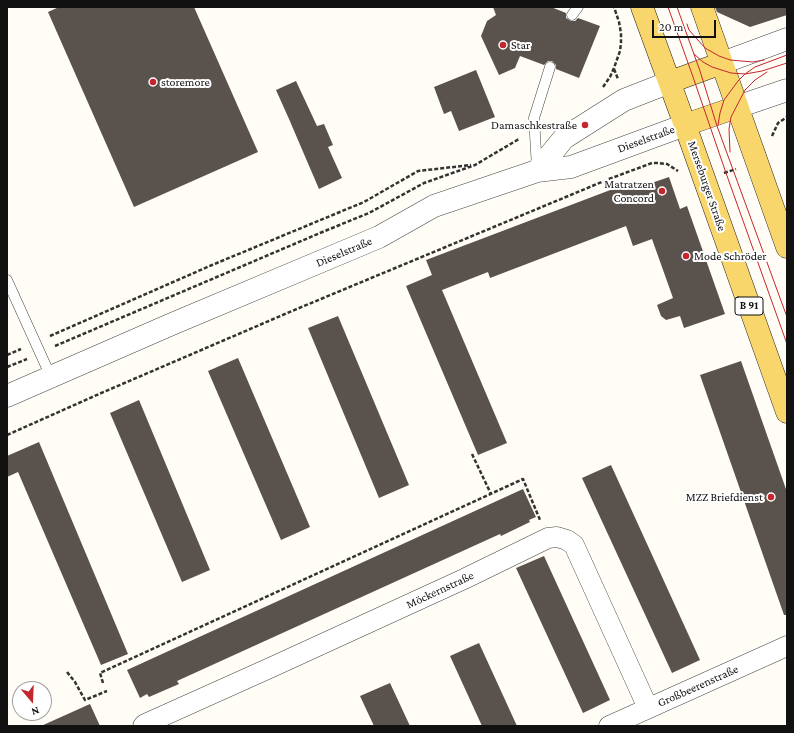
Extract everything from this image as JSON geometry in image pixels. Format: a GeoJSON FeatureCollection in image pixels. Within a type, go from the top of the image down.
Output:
{"type":"FeatureCollection","features":[{"type":"Feature","properties":{"kind":"main road","name":"Merseburger Straße"},"geometry":{"type":"LineString","coordinates":[[642,7],[787,412]]}},
{"type":"Feature","properties":{"kind":"main road"},"geometry":{"type":"LineString","coordinates":[[702,7],[787,247]]}},
{"type":"Feature","properties":{"kind":"main road"},"geometry":{"type":"LineString","coordinates":[[670,82],[722,63]]}},
{"type":"Feature","properties":{"kind":"main road"},"geometry":{"type":"LineString","coordinates":[[685,125],[737,107]]}},
{"type":"Feature","properties":{"kind":"street"},"geometry":{"type":"LineString","coordinates":[[722,63],[787,39]]}},
{"type":"Feature","properties":{"kind":"street"},"geometry":{"type":"LineString","coordinates":[[537,171],[564,138],[624,100],[670,82]]}},
{"type":"Feature","properties":{"kind":"street"},"geometry":{"type":"LineString","coordinates":[[737,107],[787,90]]}},
{"type":"Feature","properties":{"kind":"street","name":"Dieselstraße"},"geometry":{"type":"LineString","coordinates":[[7,396],[186,318],[379,237],[434,206],[537,171],[571,167],[685,125]]}},
{"type":"Feature","properties":{"kind":"street"},"geometry":{"type":"LineString","coordinates":[[548,538],[557,537],[574,545],[648,708]]}},
{"type":"Feature","properties":{"kind":"street","name":"Möckernstraße"},"geometry":{"type":"LineString","coordinates":[[143,726],[464,579],[548,538]]}},
{"type":"Feature","properties":{"kind":"street","name":"Großbeerenstraße"},"geometry":{"type":"LineString","coordinates":[[609,726],[787,646]]}},
{"type":"Feature","properties":{"kind":"lane"},"geometry":{"type":"LineString","coordinates":[[537,171],[534,118],[550,67]]}},
{"type":"Feature","properties":{"kind":"lane"},"geometry":{"type":"LineString","coordinates":[[7,280],[51,377]]}},
{"type":"Feature","properties":{"kind":"path"},"geometry":{"type":"LineString","coordinates":[[614,7],[621,33],[620,52],[614,68]]}},
{"type":"Feature","properties":{"kind":"path"},"geometry":{"type":"LineString","coordinates":[[771,138],[778,123],[787,117]]}},
{"type":"Feature","properties":{"kind":"path"},"geometry":{"type":"LineString","coordinates":[[7,435],[292,311],[636,168],[652,163],[666,164],[682,174],[690,185],[757,161]]}},
{"type":"Feature","properties":{"kind":"path"},"geometry":{"type":"LineString","coordinates":[[7,355],[212,265],[364,202],[418,171],[475,165],[424,183],[369,213],[7,368]]}},
{"type":"Feature","properties":{"kind":"path"},"geometry":{"type":"LineString","coordinates":[[472,454],[491,494]]}},
{"type":"Feature","properties":{"kind":"path"},"geometry":{"type":"LineString","coordinates":[[103,683],[100,673],[523,480],[548,538]]}},
{"type":"Feature","properties":{"kind":"path"},"geometry":{"type":"LineString","coordinates":[[67,672],[75,682],[85,700],[107,691]]}},
{"type":"Feature","properties":{"kind":"building","name":"storemore"},"geometry":{"type":"Polygon","coordinates":[[[59,7],[194,7],[258,152],[134,207],[48,12],[59,7]]]}},
{"type":"Feature","properties":{"kind":"building"},"geometry":{"type":"Polygon","coordinates":[[[493,7],[551,7],[566,13],[566,18],[571,21],[575,21],[578,18],[600,26],[579,78],[556,69],[556,65],[552,61],[548,61],[544,65],[520,56],[515,68],[499,75],[481,36],[487,21],[496,15],[493,7]]]}},
{"type":"Feature","properties":{"kind":"building"},"geometry":{"type":"Polygon","coordinates":[[[715,7],[787,7],[787,15],[750,27],[717,12],[715,7]]]}},
{"type":"Feature","properties":{"kind":"building"},"geometry":{"type":"Polygon","coordinates":[[[476,70],[495,117],[459,131],[451,111],[444,114],[434,87],[476,70]]]}},
{"type":"Feature","properties":{"kind":"building"},"geometry":{"type":"Polygon","coordinates":[[[296,81],[317,126],[324,124],[333,145],[328,147],[342,178],[319,189],[276,90],[296,81]]]}},
{"type":"Feature","properties":{"kind":"building"},"geometry":{"type":"Polygon","coordinates":[[[669,177],[680,209],[687,206],[725,314],[684,328],[680,316],[666,320],[661,316],[657,305],[673,298],[652,239],[633,246],[626,226],[490,278],[488,272],[442,290],[507,443],[478,455],[406,286],[432,275],[426,260],[634,181],[637,188],[669,177]]]}},
{"type":"Feature","properties":{"kind":"building"},"geometry":{"type":"Polygon","coordinates":[[[338,316],[409,485],[379,498],[308,328],[338,316]]]}},
{"type":"Feature","properties":{"kind":"building"},"geometry":{"type":"Polygon","coordinates":[[[238,358],[310,527],[281,540],[208,371],[238,358]]]}},
{"type":"Feature","properties":{"kind":"building"},"geometry":{"type":"Polygon","coordinates":[[[741,361],[787,492],[787,615],[784,615],[700,375],[741,361]]]}},
{"type":"Feature","properties":{"kind":"building"},"geometry":{"type":"Polygon","coordinates":[[[139,400],[210,570],[182,582],[110,413],[139,400]]]}},
{"type":"Feature","properties":{"kind":"building"},"geometry":{"type":"Polygon","coordinates":[[[39,442],[128,654],[101,665],[18,472],[7,477],[7,456],[39,442]]]}},
{"type":"Feature","properties":{"kind":"building"},"geometry":{"type":"Polygon","coordinates":[[[611,465],[700,660],[672,673],[582,478],[611,465]]]}},
{"type":"Feature","properties":{"kind":"building"},"geometry":{"type":"Polygon","coordinates":[[[523,489],[536,517],[529,520],[530,522],[501,536],[500,534],[177,681],[179,684],[149,697],[147,694],[140,698],[127,670],[523,489]]]}},
{"type":"Feature","properties":{"kind":"building"},"geometry":{"type":"Polygon","coordinates":[[[544,556],[610,700],[583,713],[516,568],[544,556]]]}},
{"type":"Feature","properties":{"kind":"building"},"geometry":{"type":"Polygon","coordinates":[[[479,643],[517,726],[482,726],[450,656],[479,643]]]}},
{"type":"Feature","properties":{"kind":"building"},"geometry":{"type":"Polygon","coordinates":[[[390,683],[410,726],[374,726],[360,696],[390,683]]]}},
{"type":"Feature","properties":{"kind":"building"},"geometry":{"type":"Polygon","coordinates":[[[90,704],[100,726],[41,726],[90,704]]]}},
{"type":"Feature","properties":{"kind":"tram line"},"geometry":{"type":"LineString","coordinates":[[668,7],[787,344]]}},
{"type":"Feature","properties":{"kind":"tram line"},"geometry":{"type":"LineString","coordinates":[[677,7],[700,71],[717,126],[787,317]]}},
{"type":"Feature","properties":{"kind":"tram line"},"geometry":{"type":"LineString","coordinates":[[687,24],[689,30],[705,48],[719,56],[730,60],[753,62],[764,60]]}},
{"type":"Feature","properties":{"kind":"tram line"},"geometry":{"type":"LineString","coordinates":[[694,54],[703,62],[712,67],[731,73],[745,74],[762,71],[787,63]]}},
{"type":"Feature","properties":{"kind":"tram line"},"geometry":{"type":"LineString","coordinates":[[718,125],[724,100],[738,81],[755,67],[787,55]]}},
{"type":"Feature","properties":{"kind":"tram line"},"geometry":{"type":"LineString","coordinates":[[730,152],[729,129],[731,117],[745,90],[755,80],[767,72]]}},
{"type":"Feature","properties":{"kind":"place","name":"Star"},"geometry":{"type":"Point","coordinates":[503,45]}},
{"type":"Feature","properties":{"kind":"place","name":"storemore"},"geometry":{"type":"Point","coordinates":[153,82]}},
{"type":"Feature","properties":{"kind":"place","name":"Damaschkestraße"},"geometry":{"type":"Point","coordinates":[585,125]}},
{"type":"Feature","properties":{"kind":"place","name":"Matratzen Concord"},"geometry":{"type":"Point","coordinates":[662,191]}},
{"type":"Feature","properties":{"kind":"place","name":"Mode Schröder"},"geometry":{"type":"Point","coordinates":[686,256]}},
{"type":"Feature","properties":{"kind":"place","name":"MZZ Briefdienst"},"geometry":{"type":"Point","coordinates":[771,497]}}]}
